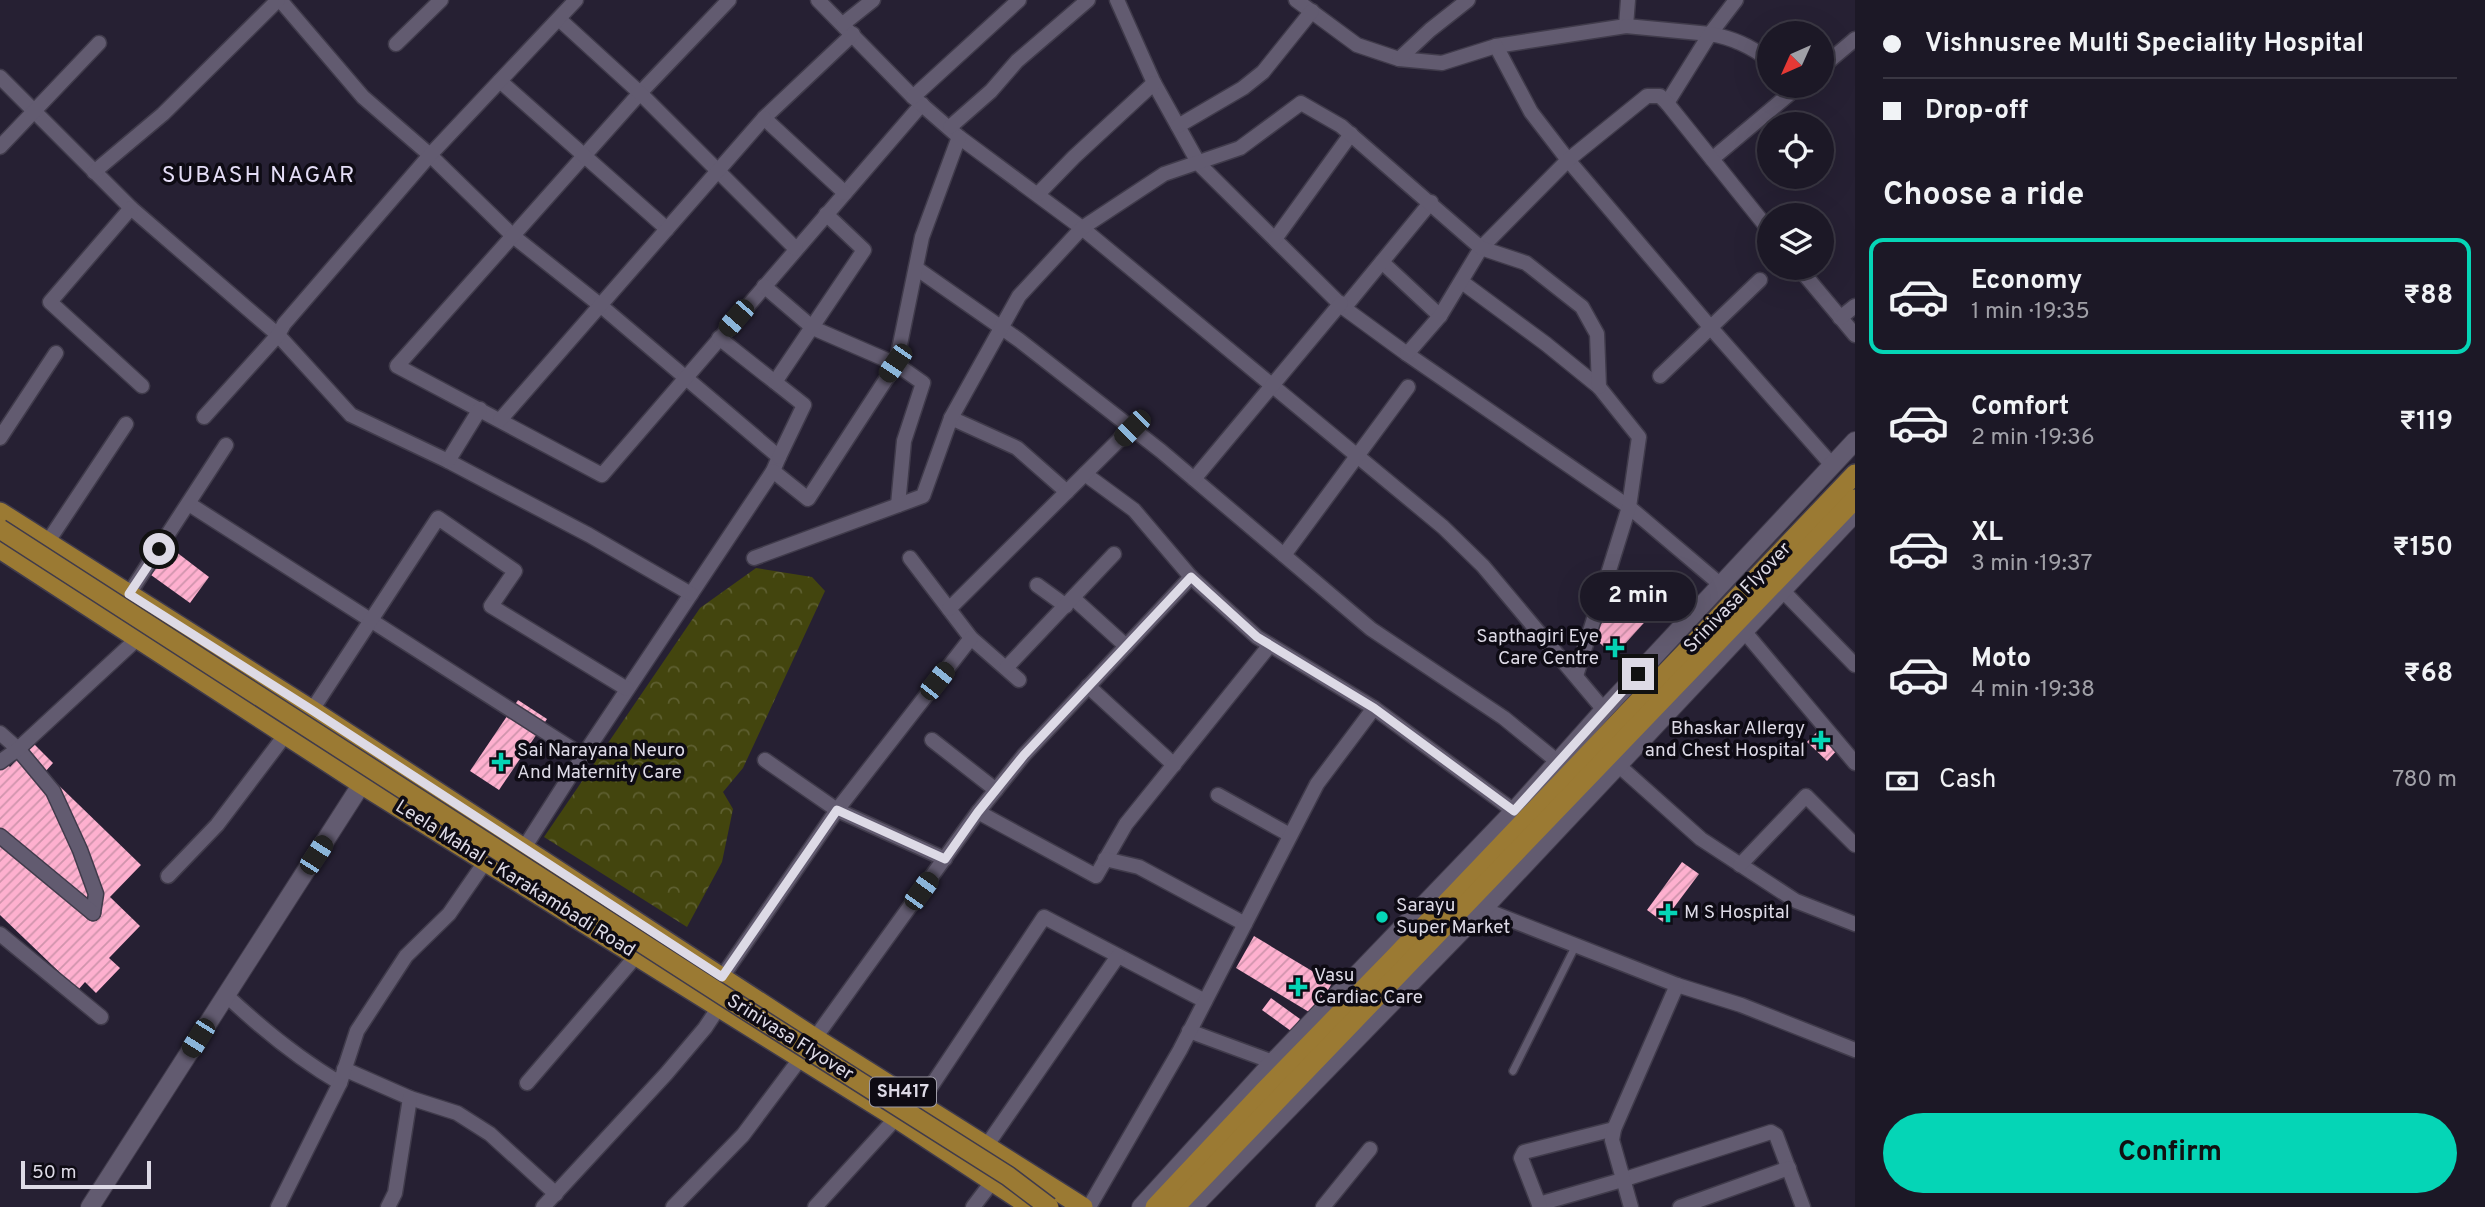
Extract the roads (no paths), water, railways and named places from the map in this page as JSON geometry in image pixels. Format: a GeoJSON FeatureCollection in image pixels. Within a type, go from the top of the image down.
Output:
{"type":"FeatureCollection","features":[{"type":"Feature","properties":{"kind":"main road","name":"Srinivasa Flyover"},"geometry":{"type":"LineString","coordinates":[[1155,1207],[1855,474]]}},
{"type":"Feature","properties":{"kind":"main road","name":"Srinivasa Flyover"},"geometry":{"type":"LineString","coordinates":[[1175,1207],[1855,499]]}},
{"type":"Feature","properties":{"kind":"main road","name":"Leela Mahal - Karakambadi Road"},"geometry":{"type":"LineString","coordinates":[[0,512],[312,710],[815,1038],[1083,1207]]}},
{"type":"Feature","properties":{"kind":"main road","name":"Srinivasa Flyover"},"geometry":{"type":"LineString","coordinates":[[0,530],[1008,1176],[1049,1207]]}},
{"type":"Feature","properties":{"kind":"main road","name":"Leela Mahal - Karakambadi Road"},"geometry":{"type":"LineString","coordinates":[[0,549],[361,785],[896,1118],[1031,1207]]}},
{"type":"Feature","properties":{"kind":"street"},"geometry":{"type":"LineString","coordinates":[[94,172],[163,114],[279,0],[363,97],[430,155],[513,236],[600,305],[779,457]]}},
{"type":"Feature","properties":{"kind":"street"},"geometry":{"type":"LineString","coordinates":[[397,44],[440,0]]}},
{"type":"Feature","properties":{"kind":"street"},"geometry":{"type":"LineString","coordinates":[[204,417],[278,335],[284,324],[430,155],[576,0]]}},
{"type":"Feature","properties":{"kind":"street"},"geometry":{"type":"LineString","coordinates":[[729,0],[640,93],[397,366],[602,475],[845,193],[918,101],[1019,0]]}},
{"type":"Feature","properties":{"kind":"street"},"geometry":{"type":"LineString","coordinates":[[818,0],[918,101],[954,132],[1082,228],[1443,527],[1483,566],[1604,709]]}},
{"type":"Feature","properties":{"kind":"street"},"geometry":{"type":"LineString","coordinates":[[500,420],[764,118],[873,0]]}},
{"type":"Feature","properties":{"kind":"street"},"geometry":{"type":"LineString","coordinates":[[773,471],[808,499],[895,363],[922,237],[954,132],[1017,61],[1088,0]]}},
{"type":"Feature","properties":{"kind":"street"},"geometry":{"type":"LineString","coordinates":[[1117,0],[1154,83],[1199,164],[1343,306],[1407,354],[1629,507],[1721,585]]}},
{"type":"Feature","properties":{"kind":"street"},"geometry":{"type":"LineString","coordinates":[[1399,59],[1468,0]]}},
{"type":"Feature","properties":{"kind":"street"},"geometry":{"type":"LineString","coordinates":[[1626,26],[1628,0]]}},
{"type":"Feature","properties":{"kind":"street"},"geometry":{"type":"LineString","coordinates":[[1667,103],[1710,34],[1735,0]]}},
{"type":"Feature","properties":{"kind":"street"},"geometry":{"type":"LineString","coordinates":[[1178,126],[1243,88],[1263,72],[1308,5],[1357,45],[1399,59],[1442,63],[1496,46],[1626,26],[1731,38],[1757,53]]}},
{"type":"Feature","properties":{"kind":"street"},"geometry":{"type":"LineString","coordinates":[[559,19],[640,93],[796,249]]}},
{"type":"Feature","properties":{"kind":"street"},"geometry":{"type":"LineString","coordinates":[[1834,57],[1855,39]]}},
{"type":"Feature","properties":{"kind":"street"},"geometry":{"type":"LineString","coordinates":[[0,148],[99,43]]}},
{"type":"Feature","properties":{"kind":"street"},"geometry":{"type":"LineString","coordinates":[[1496,46],[1531,112],[1568,160],[1832,465]]}},
{"type":"Feature","properties":{"kind":"street"},"geometry":{"type":"LineString","coordinates":[[0,77],[131,208],[278,335],[351,415],[448,461],[589,535],[691,594]]}},
{"type":"Feature","properties":{"kind":"street"},"geometry":{"type":"LineString","coordinates":[[500,81],[667,229]]}},
{"type":"Feature","properties":{"kind":"street"},"geometry":{"type":"LineString","coordinates":[[1038,194],[1154,83]]}},
{"type":"Feature","properties":{"kind":"street"},"geometry":{"type":"LineString","coordinates":[[1407,354],[1440,316],[1481,248],[1568,160],[1647,96],[1660,96],[1667,103],[1757,215]]}},
{"type":"Feature","properties":{"kind":"street"},"geometry":{"type":"LineString","coordinates":[[1712,159],[1785,98]]}},
{"type":"Feature","properties":{"kind":"street"},"geometry":{"type":"LineString","coordinates":[[754,558],[923,496],[951,418],[1019,296],[1082,228],[1164,174],[1240,148],[1301,103],[1351,134],[1481,248],[1526,262],[1582,307],[1597,334],[1598,387]]}},
{"type":"Feature","properties":{"kind":"street"},"geometry":{"type":"LineString","coordinates":[[764,118],[845,193]]}},
{"type":"Feature","properties":{"kind":"street"},"geometry":{"type":"LineString","coordinates":[[1275,239],[1351,134]]}},
{"type":"Feature","properties":{"kind":"street"},"geometry":{"type":"LineString","coordinates":[[1194,479],[1431,202]]}},
{"type":"Feature","properties":{"kind":"street"},"geometry":{"type":"LineString","coordinates":[[131,208],[50,302],[142,386]]}},
{"type":"Feature","properties":{"kind":"street"},"geometry":{"type":"LineString","coordinates":[[775,382],[864,250],[826,214]]}},
{"type":"Feature","properties":{"kind":"street"},"geometry":{"type":"LineString","coordinates":[[1382,262],[1440,316]]}},
{"type":"Feature","properties":{"kind":"street"},"geometry":{"type":"LineString","coordinates":[[916,268],[1002,328],[1132,428],[1371,629],[1504,718],[1558,762]]}},
{"type":"Feature","properties":{"kind":"street"},"geometry":{"type":"LineString","coordinates":[[1660,376],[1760,280]]}},
{"type":"Feature","properties":{"kind":"street"},"geometry":{"type":"LineString","coordinates":[[1809,280],[1855,335]]}},
{"type":"Feature","properties":{"kind":"street"},"geometry":{"type":"LineString","coordinates":[[1462,282],[1546,344],[1598,387],[1639,437],[1629,507],[1576,676]]}},
{"type":"Feature","properties":{"kind":"street"},"geometry":{"type":"LineString","coordinates":[[764,286],[813,328],[895,363],[923,383],[904,441],[898,505]]}},
{"type":"Feature","properties":{"kind":"street"},"geometry":{"type":"LineString","coordinates":[[1840,318],[1855,306]]}},
{"type":"Feature","properties":{"kind":"street"},"geometry":{"type":"LineString","coordinates":[[524,848],[773,471],[804,405],[719,338]]}},
{"type":"Feature","properties":{"kind":"street"},"geometry":{"type":"LineString","coordinates":[[0,438],[56,353]]}},
{"type":"Feature","properties":{"kind":"street"},"geometry":{"type":"LineString","coordinates":[[1283,555],[1408,387]]}},
{"type":"Feature","properties":{"kind":"street"},"geometry":{"type":"LineString","coordinates":[[448,461],[480,409]]}},
{"type":"Feature","properties":{"kind":"street"},"geometry":{"type":"LineString","coordinates":[[951,418],[1017,448],[1067,492]]}},
{"type":"Feature","properties":{"kind":"street"},"geometry":{"type":"LineString","coordinates":[[47,543],[126,424]]}},
{"type":"Feature","properties":{"kind":"street"},"geometry":{"type":"LineString","coordinates":[[948,609],[1132,428]]}},
{"type":"Feature","properties":{"kind":"street"},"geometry":{"type":"LineString","coordinates":[[1141,1207],[1273,1062],[1514,811],[1604,709],[1855,441]]}},
{"type":"Feature","properties":{"kind":"street"},"geometry":{"type":"LineString","coordinates":[[129,594],[226,445]]}},
{"type":"Feature","properties":{"kind":"street"},"geometry":{"type":"LineString","coordinates":[[1085,474],[1135,510],[1191,577],[1257,637],[1374,708],[1514,811]]}},
{"type":"Feature","properties":{"kind":"street"},"geometry":{"type":"LineString","coordinates":[[189,504],[583,756]]}},
{"type":"Feature","properties":{"kind":"street"},"geometry":{"type":"LineString","coordinates":[[312,710],[438,518],[515,571],[491,606],[627,689]]}},
{"type":"Feature","properties":{"kind":"street"},"geometry":{"type":"LineString","coordinates":[[1193,1207],[1483,909],[1782,590],[1852,523]]}},
{"type":"Feature","properties":{"kind":"street"},"geometry":{"type":"LineString","coordinates":[[1006,668],[1114,554]]}},
{"type":"Feature","properties":{"kind":"street"},"geometry":{"type":"LineString","coordinates":[[910,558],[971,638],[1019,680]]}},
{"type":"Feature","properties":{"kind":"street"},"geometry":{"type":"LineString","coordinates":[[815,1038],[978,812],[1024,755],[1191,577]]}},
{"type":"Feature","properties":{"kind":"street"},"geometry":{"type":"LineString","coordinates":[[1037,585],[1069,602],[1126,646]]}},
{"type":"Feature","properties":{"kind":"street"},"geometry":{"type":"LineString","coordinates":[[1782,590],[1855,665]]}},
{"type":"Feature","properties":{"kind":"street"},"geometry":{"type":"LineString","coordinates":[[1744,631],[1855,763]]}},
{"type":"Feature","properties":{"kind":"street"},"geometry":{"type":"LineString","coordinates":[[0,762],[18,749],[138,638]]}},
{"type":"Feature","properties":{"kind":"street"},"geometry":{"type":"LineString","coordinates":[[722,977],[837,810],[971,638]]}},
{"type":"Feature","properties":{"kind":"street"},"geometry":{"type":"LineString","coordinates":[[978,812],[1096,876],[1126,824],[1270,645]]}},
{"type":"Feature","properties":{"kind":"street"},"geometry":{"type":"LineString","coordinates":[[1088,686],[1174,765]]}},
{"type":"Feature","properties":{"kind":"street"},"geometry":{"type":"LineString","coordinates":[[1089,1207],[1189,1031],[1317,784],[1374,708]]}},
{"type":"Feature","properties":{"kind":"street"},"geometry":{"type":"LineString","coordinates":[[0,733],[18,749],[53,791],[80,850],[96,894],[93,913],[0,836]]}},
{"type":"Feature","properties":{"kind":"street"},"geometry":{"type":"LineString","coordinates":[[168,876],[217,825],[286,734]]}},
{"type":"Feature","properties":{"kind":"street"},"geometry":{"type":"LineString","coordinates":[[932,740],[996,790]]}},
{"type":"Feature","properties":{"kind":"street"},"geometry":{"type":"LineString","coordinates":[[90,1207],[380,755]]}},
{"type":"Feature","properties":{"kind":"street"},"geometry":{"type":"LineString","coordinates":[[765,760],[837,810],[945,859]]}},
{"type":"Feature","properties":{"kind":"street"},"geometry":{"type":"LineString","coordinates":[[1617,764],[1701,839],[1797,901],[1854,922]]}},
{"type":"Feature","properties":{"kind":"street"},"geometry":{"type":"LineString","coordinates":[[1218,795],[1290,835]]}},
{"type":"Feature","properties":{"kind":"street"},"geometry":{"type":"LineString","coordinates":[[1740,864],[1806,796],[1855,845]]}},
{"type":"Feature","properties":{"kind":"street"},"geometry":{"type":"LineString","coordinates":[[1105,859],[1139,867],[1244,924]]}},
{"type":"Feature","properties":{"kind":"street"},"geometry":{"type":"LineString","coordinates":[[278,1207],[342,1076],[357,1031],[405,956],[449,914],[485,862]]}},
{"type":"Feature","properties":{"kind":"street"},"geometry":{"type":"LineString","coordinates":[[1483,909],[1677,985],[1741,1005],[1855,1050]]}},
{"type":"Feature","properties":{"kind":"street"},"geometry":{"type":"LineString","coordinates":[[920,1103],[1044,917],[1205,1001]]}},
{"type":"Feature","properties":{"kind":"street"},"geometry":{"type":"LineString","coordinates":[[0,934],[101,1017]]}},
{"type":"Feature","properties":{"kind":"street"},"geometry":{"type":"LineString","coordinates":[[527,1083],[637,955]]}},
{"type":"Feature","properties":{"kind":"street"},"geometry":{"type":"LineString","coordinates":[[988,1145],[1118,956]]}},
{"type":"Feature","properties":{"kind":"street"},"geometry":{"type":"LineString","coordinates":[[1631,1207],[1612,1140],[1614,1129],[1677,985]]}},
{"type":"Feature","properties":{"kind":"street"},"geometry":{"type":"LineString","coordinates":[[226,995],[267,1033],[311,1066],[457,1113],[490,1133],[556,1194]]}},
{"type":"Feature","properties":{"kind":"street"},"geometry":{"type":"LineString","coordinates":[[543,1207],[666,1074],[719,1007]]}},
{"type":"Feature","properties":{"kind":"street"},"geometry":{"type":"LineString","coordinates":[[1189,1031],[1273,1062]]}},
{"type":"Feature","properties":{"kind":"street"},"geometry":{"type":"LineString","coordinates":[[673,1207],[743,1135],[800,1059]]}},
{"type":"Feature","properties":{"kind":"street"},"geometry":{"type":"LineString","coordinates":[[387,1207],[396,1194],[410,1098]]}},
{"type":"Feature","properties":{"kind":"street"},"geometry":{"type":"LineString","coordinates":[[815,1207],[896,1118]]}},
{"type":"Feature","properties":{"kind":"street"},"geometry":{"type":"LineString","coordinates":[[1614,1129],[1524,1152],[1521,1158],[1539,1206],[1771,1132],[1776,1135],[1803,1207]]}},
{"type":"Feature","properties":{"kind":"street"},"geometry":{"type":"LineString","coordinates":[[1323,1207],[1370,1149]]}},
{"type":"Feature","properties":{"kind":"street"},"geometry":{"type":"LineString","coordinates":[[1680,1207],[1789,1168]]}},
{"type":"Feature","properties":{"kind":"street"},"geometry":{"type":"LineString","coordinates":[[973,1207],[992,1182]]}},
{"type":"Feature","properties":{"kind":"lane"},"geometry":{"type":"LineString","coordinates":[[1513,1071],[1576,945]]}},
{"type":"Feature","properties":{"kind":"place","name":"Sapthagiri Eye Care Centre"},"geometry":{"type":"Point","coordinates":[1615,648]}},
{"type":"Feature","properties":{"kind":"place","name":"Bhaskar Allergy and Chest Hospital"},"geometry":{"type":"Point","coordinates":[1821,740]}},
{"type":"Feature","properties":{"kind":"place","name":"Sai Narayana Neuro And Maternity Care"},"geometry":{"type":"Point","coordinates":[501,762]}},
{"type":"Feature","properties":{"kind":"place","name":"M S Hospital"},"geometry":{"type":"Point","coordinates":[1668,913]}},
{"type":"Feature","properties":{"kind":"place","name":"Sarayu Super Market"},"geometry":{"type":"Point","coordinates":[1382,917]}},
{"type":"Feature","properties":{"kind":"place","name":"Vasu Cardiac Care"},"geometry":{"type":"Point","coordinates":[1298,987]}},
{"type":"Feature","properties":{"kind":"district","name":"SUBASH NAGAR"},"geometry":{"type":"Point","coordinates":[259,176]}}]}
